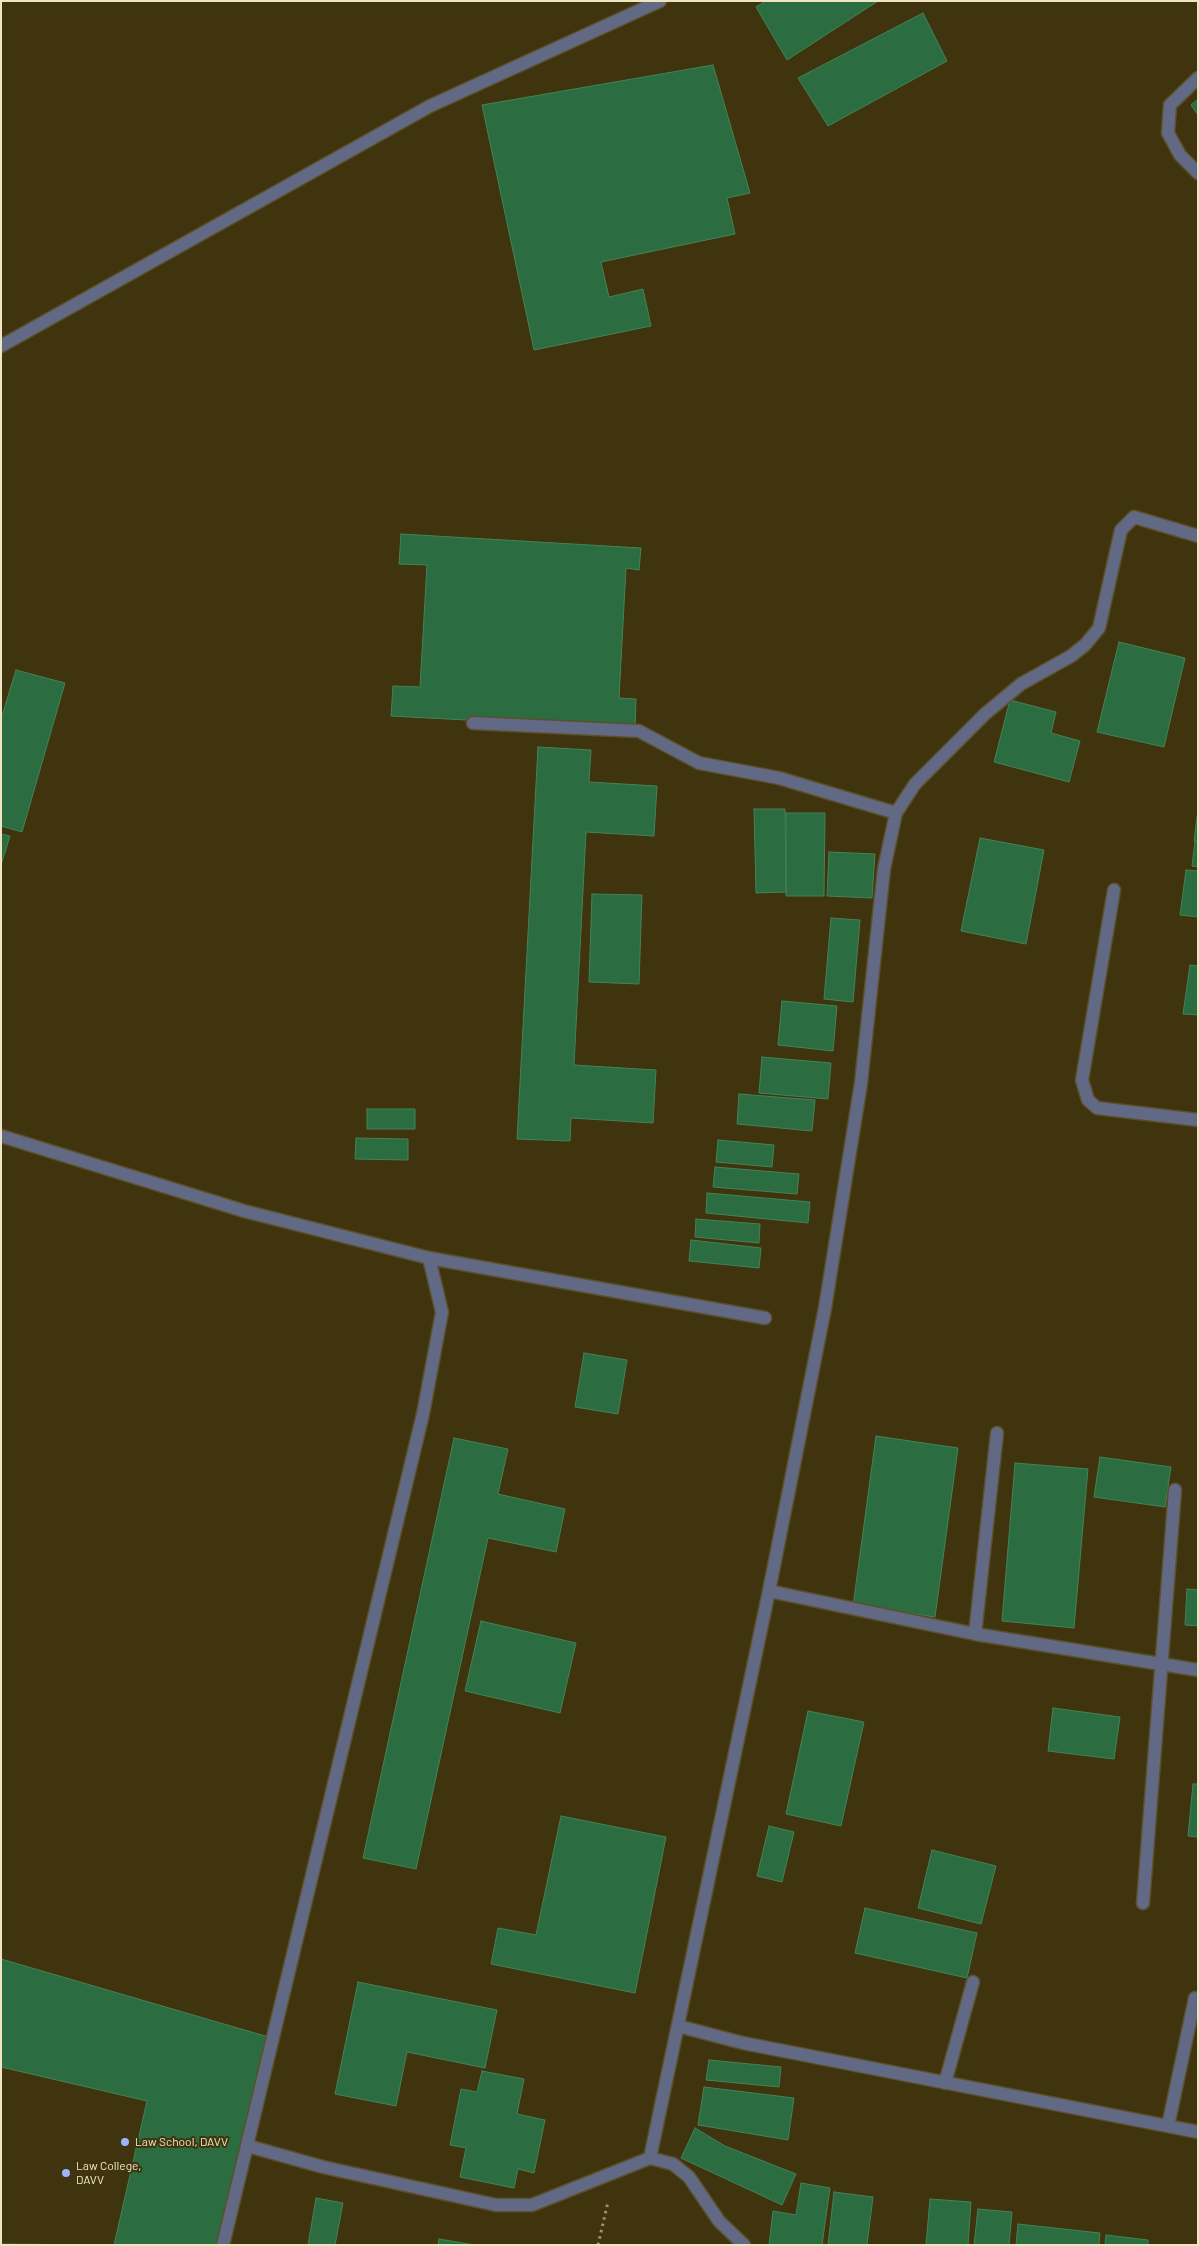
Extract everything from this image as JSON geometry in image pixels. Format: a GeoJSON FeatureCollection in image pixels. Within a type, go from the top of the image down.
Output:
{"type":"FeatureCollection","features":[{"type":"Feature","properties":{"kind":"street"},"geometry":{"type":"LineString","coordinates":[[1,346],[430,106],[660,1]]}},
{"type":"Feature","properties":{"kind":"street"},"geometry":{"type":"LineString","coordinates":[[1198,78],[1170,105],[1168,133],[1180,155],[1198,173]]}},
{"type":"Feature","properties":{"kind":"street"},"geometry":{"type":"LineString","coordinates":[[650,2158],[769,1591],[826,1308],[861,1083],[884,869],[896,814],[915,784],[984,714],[1021,684],[1086,645],[1099,628],[1121,530],[1134,517],[1198,536]]}},
{"type":"Feature","properties":{"kind":"street"},"geometry":{"type":"LineString","coordinates":[[473,723],[639,731],[700,763],[779,778],[896,814]]}},
{"type":"Feature","properties":{"kind":"street"},"geometry":{"type":"LineString","coordinates":[[1114,890],[1082,1080],[1088,1100],[1097,1108],[1198,1120]]}},
{"type":"Feature","properties":{"kind":"street"},"geometry":{"type":"LineString","coordinates":[[1,1136],[244,1211],[429,1258],[765,1318]]}},
{"type":"Feature","properties":{"kind":"street"},"geometry":{"type":"LineString","coordinates":[[222,2245],[248,2146],[272,2038],[423,1414],[442,1312],[429,1258]]}},
{"type":"Feature","properties":{"kind":"street"},"geometry":{"type":"LineString","coordinates":[[975,1634],[997,1433]]}},
{"type":"Feature","properties":{"kind":"street"},"geometry":{"type":"LineString","coordinates":[[1143,1903],[1175,1490]]}},
{"type":"Feature","properties":{"kind":"street"},"geometry":{"type":"LineString","coordinates":[[769,1591],[975,1634],[1198,1670]]}},
{"type":"Feature","properties":{"kind":"street"},"geometry":{"type":"LineString","coordinates":[[944,2083],[973,1982]]}},
{"type":"Feature","properties":{"kind":"street"},"geometry":{"type":"LineString","coordinates":[[1168,2126],[1195,1998]]}},
{"type":"Feature","properties":{"kind":"street"},"geometry":{"type":"LineString","coordinates":[[678,2026],[743,2043],[1198,2132]]}},
{"type":"Feature","properties":{"kind":"street"},"geometry":{"type":"LineString","coordinates":[[248,2146],[323,2167],[496,2205],[532,2205],[650,2158],[673,2164],[689,2177],[719,2221],[744,2245]]}},
{"type":"Feature","properties":{"kind":"path"},"geometry":{"type":"LineString","coordinates":[[598,2245],[616,2171]]}},
{"type":"Feature","properties":{"kind":"building"},"geometry":{"type":"Polygon","coordinates":[[[766,1],[878,1],[787,60],[756,7],[766,1]]]}},
{"type":"Feature","properties":{"kind":"building"},"geometry":{"type":"Polygon","coordinates":[[[923,13],[947,61],[828,126],[798,78],[923,13]]]}},
{"type":"Feature","properties":{"kind":"building"},"geometry":{"type":"Polygon","coordinates":[[[713,65],[750,193],[727,198],[735,234],[601,262],[609,297],[643,289],[651,326],[534,350],[482,105],[713,65]]]}},
{"type":"Feature","properties":{"kind":"building"},"geometry":{"type":"Polygon","coordinates":[[[1198,99],[1198,115],[1191,105],[1198,99]]]}},
{"type":"Feature","properties":{"kind":"building"},"geometry":{"type":"Polygon","coordinates":[[[401,534],[641,548],[639,570],[626,568],[619,698],[636,699],[635,729],[391,716],[393,686],[420,687],[427,565],[399,564],[401,534]]]}},
{"type":"Feature","properties":{"kind":"building"},"geometry":{"type":"Polygon","coordinates":[[[1119,642],[1185,658],[1164,747],[1097,732],[1119,642]]]}},
{"type":"Feature","properties":{"kind":"building"},"geometry":{"type":"Polygon","coordinates":[[[16,670],[65,683],[22,832],[1,826],[1,719],[16,670]]]}},
{"type":"Feature","properties":{"kind":"building"},"geometry":{"type":"Polygon","coordinates":[[[1010,700],[1056,712],[1051,733],[1080,741],[1069,782],[994,762],[1010,700]]]}},
{"type":"Feature","properties":{"kind":"building"},"geometry":{"type":"Polygon","coordinates":[[[538,747],[591,750],[589,782],[657,786],[654,836],[586,832],[574,1065],[656,1070],[653,1123],[571,1118],[570,1141],[517,1139],[538,747]]]}},
{"type":"Feature","properties":{"kind":"building"},"geometry":{"type":"Polygon","coordinates":[[[754,809],[785,809],[786,892],[756,893],[754,809]]]}},
{"type":"Feature","properties":{"kind":"building"},"geometry":{"type":"Polygon","coordinates":[[[786,813],[825,813],[824,896],[786,896],[786,813]]]}},
{"type":"Feature","properties":{"kind":"building"},"geometry":{"type":"Polygon","coordinates":[[[1197,817],[1198,841],[1194,841],[1197,817]]]}},
{"type":"Feature","properties":{"kind":"building"},"geometry":{"type":"Polygon","coordinates":[[[1,834],[10,836],[1,865],[1,834]]]}},
{"type":"Feature","properties":{"kind":"building"},"geometry":{"type":"Polygon","coordinates":[[[980,838],[1044,850],[1026,944],[961,931],[980,838]]]}},
{"type":"Feature","properties":{"kind":"building"},"geometry":{"type":"Polygon","coordinates":[[[1195,842],[1198,843],[1198,867],[1192,866],[1195,842]]]}},
{"type":"Feature","properties":{"kind":"building"},"geometry":{"type":"Polygon","coordinates":[[[829,852],[875,854],[872,898],[827,896],[829,852]]]}},
{"type":"Feature","properties":{"kind":"building"},"geometry":{"type":"Polygon","coordinates":[[[1186,870],[1198,871],[1198,917],[1180,915],[1186,870]]]}},
{"type":"Feature","properties":{"kind":"building"},"geometry":{"type":"Polygon","coordinates":[[[592,894],[642,895],[639,984],[589,982],[592,894]]]}},
{"type":"Feature","properties":{"kind":"building"},"geometry":{"type":"Polygon","coordinates":[[[831,918],[860,920],[853,1002],[824,999],[831,918]]]}},
{"type":"Feature","properties":{"kind":"building"},"geometry":{"type":"Polygon","coordinates":[[[1190,965],[1198,966],[1198,1015],[1183,1014],[1190,965]]]}},
{"type":"Feature","properties":{"kind":"building"},"geometry":{"type":"Polygon","coordinates":[[[782,1001],[837,1006],[833,1051],[778,1045],[782,1001]]]}},
{"type":"Feature","properties":{"kind":"building"},"geometry":{"type":"Polygon","coordinates":[[[762,1057],[831,1063],[828,1099],[759,1093],[762,1057]]]}},
{"type":"Feature","properties":{"kind":"building"},"geometry":{"type":"Polygon","coordinates":[[[739,1094],[815,1100],[812,1131],[737,1124],[739,1094]]]}},
{"type":"Feature","properties":{"kind":"building"},"geometry":{"type":"Polygon","coordinates":[[[367,1109],[415,1109],[415,1129],[367,1129],[367,1109]]]}},
{"type":"Feature","properties":{"kind":"building"},"geometry":{"type":"Polygon","coordinates":[[[356,1138],[408,1139],[408,1160],[355,1159],[356,1138]]]}},
{"type":"Feature","properties":{"kind":"building"},"geometry":{"type":"Polygon","coordinates":[[[718,1140],[774,1145],[772,1167],[716,1162],[718,1140]]]}},
{"type":"Feature","properties":{"kind":"building"},"geometry":{"type":"Polygon","coordinates":[[[715,1167],[799,1174],[797,1194],[713,1187],[715,1167]]]}},
{"type":"Feature","properties":{"kind":"building"},"geometry":{"type":"Polygon","coordinates":[[[707,1193],[810,1202],[808,1223],[706,1213],[707,1193]]]}},
{"type":"Feature","properties":{"kind":"building"},"geometry":{"type":"Polygon","coordinates":[[[696,1219],[760,1224],[759,1243],[695,1237],[696,1219]]]}},
{"type":"Feature","properties":{"kind":"building"},"geometry":{"type":"Polygon","coordinates":[[[691,1240],[761,1248],[759,1268],[689,1261],[691,1240]]]}},
{"type":"Feature","properties":{"kind":"building"},"geometry":{"type":"Polygon","coordinates":[[[584,1353],[627,1360],[618,1414],[575,1407],[584,1353]]]}},
{"type":"Feature","properties":{"kind":"building"},"geometry":{"type":"Polygon","coordinates":[[[876,1436],[958,1448],[935,1617],[853,1606],[876,1436]]]}},
{"type":"Feature","properties":{"kind":"building"},"geometry":{"type":"Polygon","coordinates":[[[454,1438],[508,1449],[498,1494],[565,1509],[556,1552],[488,1538],[416,1869],[363,1858],[454,1438]]]}},
{"type":"Feature","properties":{"kind":"building"},"geometry":{"type":"Polygon","coordinates":[[[1100,1457],[1171,1467],[1165,1507],[1094,1497],[1100,1457]]]}},
{"type":"Feature","properties":{"kind":"building"},"geometry":{"type":"Polygon","coordinates":[[[1015,1463],[1088,1469],[1074,1628],[1002,1621],[1015,1463]]]}},
{"type":"Feature","properties":{"kind":"building"},"geometry":{"type":"Polygon","coordinates":[[[1187,1589],[1198,1590],[1198,1626],[1185,1625],[1187,1589]]]}},
{"type":"Feature","properties":{"kind":"building"},"geometry":{"type":"Polygon","coordinates":[[[481,1621],[576,1643],[560,1713],[465,1691],[481,1621]]]}},
{"type":"Feature","properties":{"kind":"building"},"geometry":{"type":"Polygon","coordinates":[[[1053,1708],[1120,1717],[1114,1759],[1048,1751],[1053,1708]]]}},
{"type":"Feature","properties":{"kind":"building"},"geometry":{"type":"Polygon","coordinates":[[[808,1711],[864,1722],[841,1826],[786,1814],[808,1711]]]}},
{"type":"Feature","properties":{"kind":"building"},"geometry":{"type":"Polygon","coordinates":[[[1193,1784],[1198,1784],[1198,1837],[1188,1836],[1193,1784]]]}},
{"type":"Feature","properties":{"kind":"building"},"geometry":{"type":"Polygon","coordinates":[[[561,1816],[666,1837],[635,1993],[491,1964],[498,1928],[536,1935],[561,1816]]]}},
{"type":"Feature","properties":{"kind":"building"},"geometry":{"type":"Polygon","coordinates":[[[769,1826],[794,1832],[782,1882],[757,1876],[769,1826]]]}},
{"type":"Feature","properties":{"kind":"building"},"geometry":{"type":"Polygon","coordinates":[[[932,1850],[996,1866],[981,1924],[918,1908],[932,1850]]]}},
{"type":"Feature","properties":{"kind":"building"},"geometry":{"type":"Polygon","coordinates":[[[865,1908],[977,1933],[967,1978],[855,1953],[865,1908]]]}},
{"type":"Feature","properties":{"kind":"building","name":"Law School, DAVV"},"geometry":{"type":"Polygon","coordinates":[[[1,1959],[272,2038],[227,2245],[1,2245],[1,1959]]]}},
{"type":"Feature","properties":{"kind":"building"},"geometry":{"type":"Polygon","coordinates":[[[358,1982],[497,2010],[485,2068],[407,2052],[396,2106],[335,2094],[358,1982]]]}},
{"type":"Feature","properties":{"kind":"building"},"geometry":{"type":"Polygon","coordinates":[[[709,2060],[781,2067],[779,2087],[706,2080],[709,2060]]]}},
{"type":"Feature","properties":{"kind":"building","name":"Law College, DAVV"},"geometry":{"type":"Polygon","coordinates":[[[1,2067],[147,2101],[114,2245],[1,2244],[1,2067]]]}},
{"type":"Feature","properties":{"kind":"building"},"geometry":{"type":"Polygon","coordinates":[[[482,2071],[524,2079],[517,2114],[545,2120],[534,2173],[518,2169],[514,2188],[460,2177],[466,2148],[450,2145],[461,2089],[477,2092],[482,2071]]]}},
{"type":"Feature","properties":{"kind":"building"},"geometry":{"type":"Polygon","coordinates":[[[704,2087],[794,2098],[788,2140],[698,2125],[704,2087]]]}},
{"type":"Feature","properties":{"kind":"building"},"geometry":{"type":"Polygon","coordinates":[[[695,2128],[725,2146],[796,2174],[782,2205],[681,2158],[695,2128]]]}},
{"type":"Feature","properties":{"kind":"building"},"geometry":{"type":"Polygon","coordinates":[[[801,2183],[830,2188],[822,2245],[769,2245],[773,2211],[796,2215],[801,2183]]]}},
{"type":"Feature","properties":{"kind":"building"},"geometry":{"type":"Polygon","coordinates":[[[834,2192],[873,2197],[867,2245],[828,2245],[834,2192]]]}},
{"type":"Feature","properties":{"kind":"building"},"geometry":{"type":"Polygon","coordinates":[[[316,2198],[343,2203],[335,2245],[308,2245],[316,2198]]]}},
{"type":"Feature","properties":{"kind":"building"},"geometry":{"type":"Polygon","coordinates":[[[930,2199],[971,2202],[968,2245],[926,2245],[930,2199]]]}},
{"type":"Feature","properties":{"kind":"building"},"geometry":{"type":"Polygon","coordinates":[[[978,2209],[1012,2212],[1009,2245],[974,2245],[978,2209]]]}},
{"type":"Feature","properties":{"kind":"building"},"geometry":{"type":"Polygon","coordinates":[[[1018,2224],[1100,2233],[1099,2245],[1016,2245],[1018,2224]]]}},
{"type":"Feature","properties":{"kind":"building"},"geometry":{"type":"Polygon","coordinates":[[[1106,2235],[1148,2240],[1148,2245],[1105,2245],[1106,2235]]]}},
{"type":"Feature","properties":{"kind":"building"},"geometry":{"type":"Polygon","coordinates":[[[439,2239],[475,2245],[438,2245],[439,2239]]]}},
{"type":"Feature","properties":{"kind":"place","name":"Law School, DAVV"},"geometry":{"type":"Point","coordinates":[125,2142]}},
{"type":"Feature","properties":{"kind":"place","name":"Law College, DAVV"},"geometry":{"type":"Point","coordinates":[66,2173]}}]}
